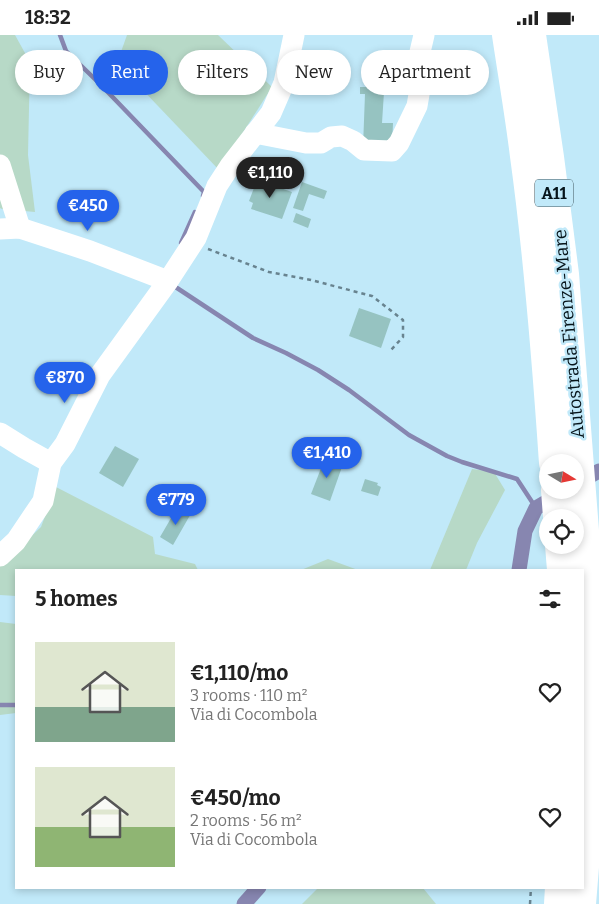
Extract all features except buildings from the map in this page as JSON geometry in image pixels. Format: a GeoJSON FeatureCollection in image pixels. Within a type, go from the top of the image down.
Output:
{"type":"FeatureCollection","features":[{"type":"Feature","properties":{"kind":"highway","name":"Autostrada Firenze-Mare"},"geometry":{"type":"LineString","coordinates":[[506,35],[524,156],[537,268],[559,352],[589,582],[592,704],[588,830],[584,879]]}},
{"type":"Feature","properties":{"kind":"highway","name":"Autostrada Firenze-Mare"},"geometry":{"type":"LineString","coordinates":[[532,35],[565,274],[554,454]]}},
{"type":"Feature","properties":{"kind":"highway"},"geometry":{"type":"LineString","coordinates":[[560,554],[561,569]]}},
{"type":"Feature","properties":{"kind":"highway"},"geometry":{"type":"LineString","coordinates":[[558,904],[559,889]]}},
{"type":"Feature","properties":{"kind":"highway","name":"Autostrada Firenze-Mare"},"geometry":{"type":"LineString","coordinates":[[582,904],[583,889]]}},
{"type":"Feature","properties":{"kind":"street"},"geometry":{"type":"LineString","coordinates":[[0,556],[16,541],[43,501],[51,463],[65,444],[100,375],[168,281],[196,238],[217,186],[271,113],[284,83],[294,35]]}},
{"type":"Feature","properties":{"kind":"street"},"geometry":{"type":"LineString","coordinates":[[256,133],[306,143],[321,143],[331,137],[342,136],[364,150],[392,151],[399,143],[417,106],[422,77],[420,52],[424,35]]}},
{"type":"Feature","properties":{"kind":"street"},"geometry":{"type":"LineString","coordinates":[[0,165],[10,229],[90,251],[168,281]]}},
{"type":"Feature","properties":{"kind":"street"},"geometry":{"type":"LineString","coordinates":[[0,433],[51,463]]}},
{"type":"Feature","properties":{"kind":"path"},"geometry":{"type":"LineString","coordinates":[[192,243],[269,273],[312,280],[372,297],[403,320],[403,337],[390,351]]}},
{"type":"Feature","properties":{"kind":"path"},"geometry":{"type":"LineString","coordinates":[[530,904],[531,889]]}},
{"type":"Feature","properties":{"kind":"green space"},"geometry":{"type":"Polygon","coordinates":[[[0,35],[15,35],[23,50],[15,50],[15,95],[29,95],[28,155],[35,212],[0,208],[0,35]]]}},
{"type":"Feature","properties":{"kind":"green space"},"geometry":{"type":"Polygon","coordinates":[[[127,35],[218,35],[234,50],[178,50],[178,95],[267,95],[219,170],[148,95],[168,95],[168,50],[122,50],[127,35]]]}},
{"type":"Feature","properties":{"kind":"green space"},"geometry":{"type":"Polygon","coordinates":[[[267,82],[272,87],[267,95],[267,82]]]}},
{"type":"Feature","properties":{"kind":"green space"},"geometry":{"type":"Polygon","coordinates":[[[472,469],[494,472],[505,490],[477,543],[466,569],[430,569],[472,469]]]}},
{"type":"Feature","properties":{"kind":"green space"},"geometry":{"type":"Polygon","coordinates":[[[56,487],[153,537],[155,554],[195,564],[198,569],[15,569],[15,596],[0,595],[0,566],[41,527],[56,487]]]}},
{"type":"Feature","properties":{"kind":"green space"},"geometry":{"type":"Polygon","coordinates":[[[328,559],[355,569],[303,569],[328,559]]]}},
{"type":"Feature","properties":{"kind":"green space"},"geometry":{"type":"Polygon","coordinates":[[[0,622],[15,624],[15,713],[0,715],[0,622]]]}},
{"type":"Feature","properties":{"kind":"green space"},"geometry":{"type":"Polygon","coordinates":[[[317,889],[424,889],[436,904],[302,904],[317,889]]]}},
{"type":"Feature","properties":{"kind":"waterway"},"geometry":{"type":"LineString","coordinates":[[60,35],[66,51],[204,192],[203,196]]}},
{"type":"Feature","properties":{"kind":"waterway"},"geometry":{"type":"LineString","coordinates":[[181,243],[195,212]]}},
{"type":"Feature","properties":{"kind":"waterway"},"geometry":{"type":"LineString","coordinates":[[174,286],[253,338],[318,370],[349,390],[409,435],[447,456],[517,479],[536,508]]}},
{"type":"Feature","properties":{"kind":"waterway"},"geometry":{"type":"LineString","coordinates":[[584,479],[599,471]]}},
{"type":"Feature","properties":{"kind":"waterway"},"geometry":{"type":"LineString","coordinates":[[519,569],[525,531],[536,508],[551,499]]}},
{"type":"Feature","properties":{"kind":"waterway"},"geometry":{"type":"LineString","coordinates":[[0,705],[15,705]]}},
{"type":"Feature","properties":{"kind":"waterway"},"geometry":{"type":"LineString","coordinates":[[244,904],[257,889]]}}]}
